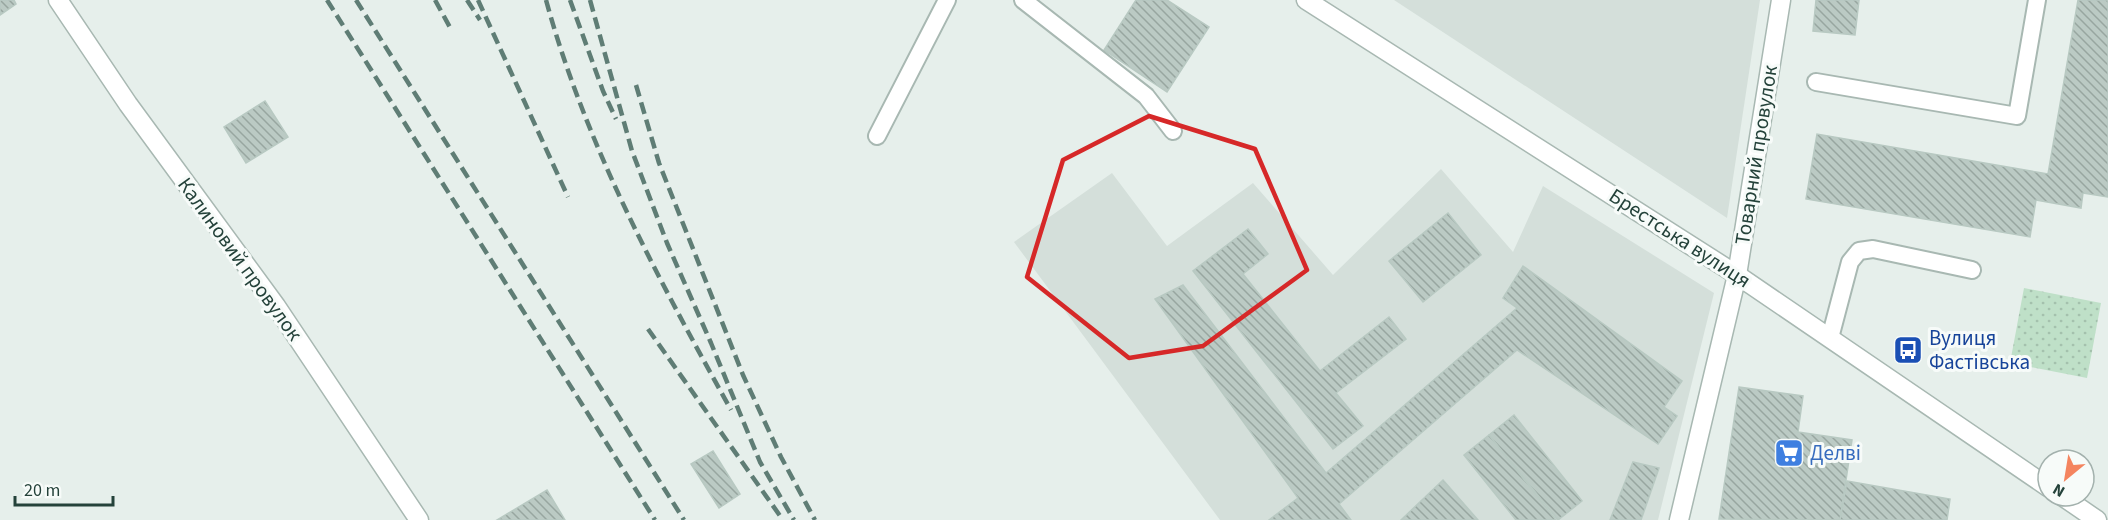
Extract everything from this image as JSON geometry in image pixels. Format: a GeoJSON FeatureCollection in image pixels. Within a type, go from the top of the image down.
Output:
{"type":"FeatureCollection","features":[{"type":"Feature","properties":{"kind":"street","name":"Калиновий провулок"},"geometry":{"type":"LineString","coordinates":[[58,0],[128,104],[276,306],[419,520]]}},
{"type":"Feature","properties":{"kind":"street","name":"Брестська вулиця"},"geometry":{"type":"LineString","coordinates":[[1306,0],[1737,275],[2036,479]]}},
{"type":"Feature","properties":{"kind":"street","name":"Товарний провулок"},"geometry":{"type":"LineString","coordinates":[[1679,520],[1737,275],[1781,0]]}},
{"type":"Feature","properties":{"kind":"street"},"geometry":{"type":"LineString","coordinates":[[2080,508],[2097,520]]}},
{"type":"Feature","properties":{"kind":"lane"},"geometry":{"type":"LineString","coordinates":[[877,136],[947,0]]}},
{"type":"Feature","properties":{"kind":"lane"},"geometry":{"type":"LineString","coordinates":[[1023,0],[1146,96],[1173,131]]}},
{"type":"Feature","properties":{"kind":"lane"},"geometry":{"type":"LineString","coordinates":[[1816,82],[2017,116],[2037,0]]}},
{"type":"Feature","properties":{"kind":"lane"},"geometry":{"type":"LineString","coordinates":[[1830,338],[1850,262],[1859,251],[1873,249],[1972,270]]}},
{"type":"Feature","properties":{"kind":"highlighted area"},"geometry":{"type":"Polygon","coordinates":[[[1149,116],[1255,149],[1307,270],[1203,346],[1129,358],[1027,277],[1063,160],[1149,116]]]}},
{"type":"Feature","properties":{"kind":"shaded area"},"geometry":{"type":"Polygon","coordinates":[[[1394,0],[1760,0],[1727,218],[1394,0]]]}},
{"type":"Feature","properties":{"kind":"shaded area"},"geometry":{"type":"Polygon","coordinates":[[[1441,169],[1513,252],[1543,186],[1714,293],[1658,520],[1220,520],[1014,242],[1112,173],[1167,246],[1253,183],[1333,275],[1441,169]]]}},
{"type":"Feature","properties":{"kind":"green space"},"geometry":{"type":"Polygon","coordinates":[[[2024,288],[2101,303],[2087,378],[2010,363],[2024,288]]]}},
{"type":"Feature","properties":{"kind":"building"},"geometry":{"type":"Polygon","coordinates":[[[0,0],[14,0],[16,4],[0,15],[0,0]]]}},
{"type":"Feature","properties":{"kind":"building"},"geometry":{"type":"Polygon","coordinates":[[[1136,0],[1167,0],[1209,27],[1167,92],[1104,50],[1136,0]]]}},
{"type":"Feature","properties":{"kind":"building"},"geometry":{"type":"Polygon","coordinates":[[[1816,0],[1859,0],[1855,35],[1813,31],[1816,0]]]}},
{"type":"Feature","properties":{"kind":"building"},"geometry":{"type":"Polygon","coordinates":[[[2078,0],[2108,0],[2108,197],[2083,193],[2081,208],[2036,200],[2030,237],[1806,199],[1817,134],[2048,174],[2078,0]]]}},
{"type":"Feature","properties":{"kind":"building"},"geometry":{"type":"Polygon","coordinates":[[[265,101],[288,137],[246,163],[224,127],[265,101]]]}},
{"type":"Feature","properties":{"kind":"building"},"geometry":{"type":"Polygon","coordinates":[[[1448,213],[1481,255],[1423,302],[1389,261],[1448,213]]]}},
{"type":"Feature","properties":{"kind":"building"},"geometry":{"type":"Polygon","coordinates":[[[1248,229],[1268,254],[1243,274],[1320,371],[1389,317],[1406,339],[1336,393],[1363,426],[1333,449],[1193,271],[1248,229]]]}},
{"type":"Feature","properties":{"kind":"building"},"geometry":{"type":"Polygon","coordinates":[[[1523,266],[1682,381],[1664,407],[1677,416],[1658,444],[1517,350],[1339,504],[1351,520],[1269,520],[1298,498],[1155,299],[1183,285],[1326,473],[1517,308],[1503,298],[1523,266]]]}},
{"type":"Feature","properties":{"kind":"building"},"geometry":{"type":"Polygon","coordinates":[[[1739,387],[1803,396],[1798,432],[1852,440],[1840,520],[1719,519],[1739,387]]]}},
{"type":"Feature","properties":{"kind":"building"},"geometry":{"type":"Polygon","coordinates":[[[1514,415],[1582,501],[1558,520],[1489,435],[1514,415]]]}},
{"type":"Feature","properties":{"kind":"building"},"geometry":{"type":"Polygon","coordinates":[[[1489,435],[1556,520],[1516,520],[1464,455],[1489,435]]]}},
{"type":"Feature","properties":{"kind":"building"},"geometry":{"type":"Polygon","coordinates":[[[713,451],[740,494],[719,508],[691,464],[713,451]]]}},
{"type":"Feature","properties":{"kind":"building"},"geometry":{"type":"Polygon","coordinates":[[[1633,462],[1659,468],[1641,520],[1610,520],[1633,462]]]}},
{"type":"Feature","properties":{"kind":"building"},"geometry":{"type":"Polygon","coordinates":[[[1443,480],[1478,520],[1401,520],[1443,480]]]}},
{"type":"Feature","properties":{"kind":"building"},"geometry":{"type":"Polygon","coordinates":[[[1847,481],[1950,499],[1947,520],[1840,520],[1847,481]]]}},
{"type":"Feature","properties":{"kind":"building"},"geometry":{"type":"Polygon","coordinates":[[[547,490],[565,520],[497,520],[547,490]]]}},
{"type":"Feature","properties":{"kind":"railway"},"geometry":{"type":"LineString","coordinates":[[327,0],[655,520]]}},
{"type":"Feature","properties":{"kind":"railway"},"geometry":{"type":"LineString","coordinates":[[356,0],[684,520]]}},
{"type":"Feature","properties":{"kind":"railway"},"geometry":{"type":"LineString","coordinates":[[435,0],[452,31]]}},
{"type":"Feature","properties":{"kind":"railway"},"geometry":{"type":"LineString","coordinates":[[467,0],[480,20]]}},
{"type":"Feature","properties":{"kind":"railway"},"geometry":{"type":"LineString","coordinates":[[478,0],[568,197]]}},
{"type":"Feature","properties":{"kind":"railway"},"geometry":{"type":"LineString","coordinates":[[546,0],[562,54],[582,107],[626,210],[731,410]]}},
{"type":"Feature","properties":{"kind":"railway"},"geometry":{"type":"LineString","coordinates":[[570,0],[603,91],[616,119]]}},
{"type":"Feature","properties":{"kind":"railway"},"geometry":{"type":"LineString","coordinates":[[590,0],[632,151],[667,243],[760,462],[794,520]]}},
{"type":"Feature","properties":{"kind":"railway"},"geometry":{"type":"LineString","coordinates":[[636,85],[659,163],[743,375],[781,457],[815,520]]}},
{"type":"Feature","properties":{"kind":"railway"},"geometry":{"type":"LineString","coordinates":[[648,329],[783,520]]}},
{"type":"Feature","properties":{"kind":"place","name":"Вулиця Фастівська"},"geometry":{"type":"Point","coordinates":[1908,350]}},
{"type":"Feature","properties":{"kind":"place","name":"Делві"},"geometry":{"type":"Point","coordinates":[1789,453]}}]}
